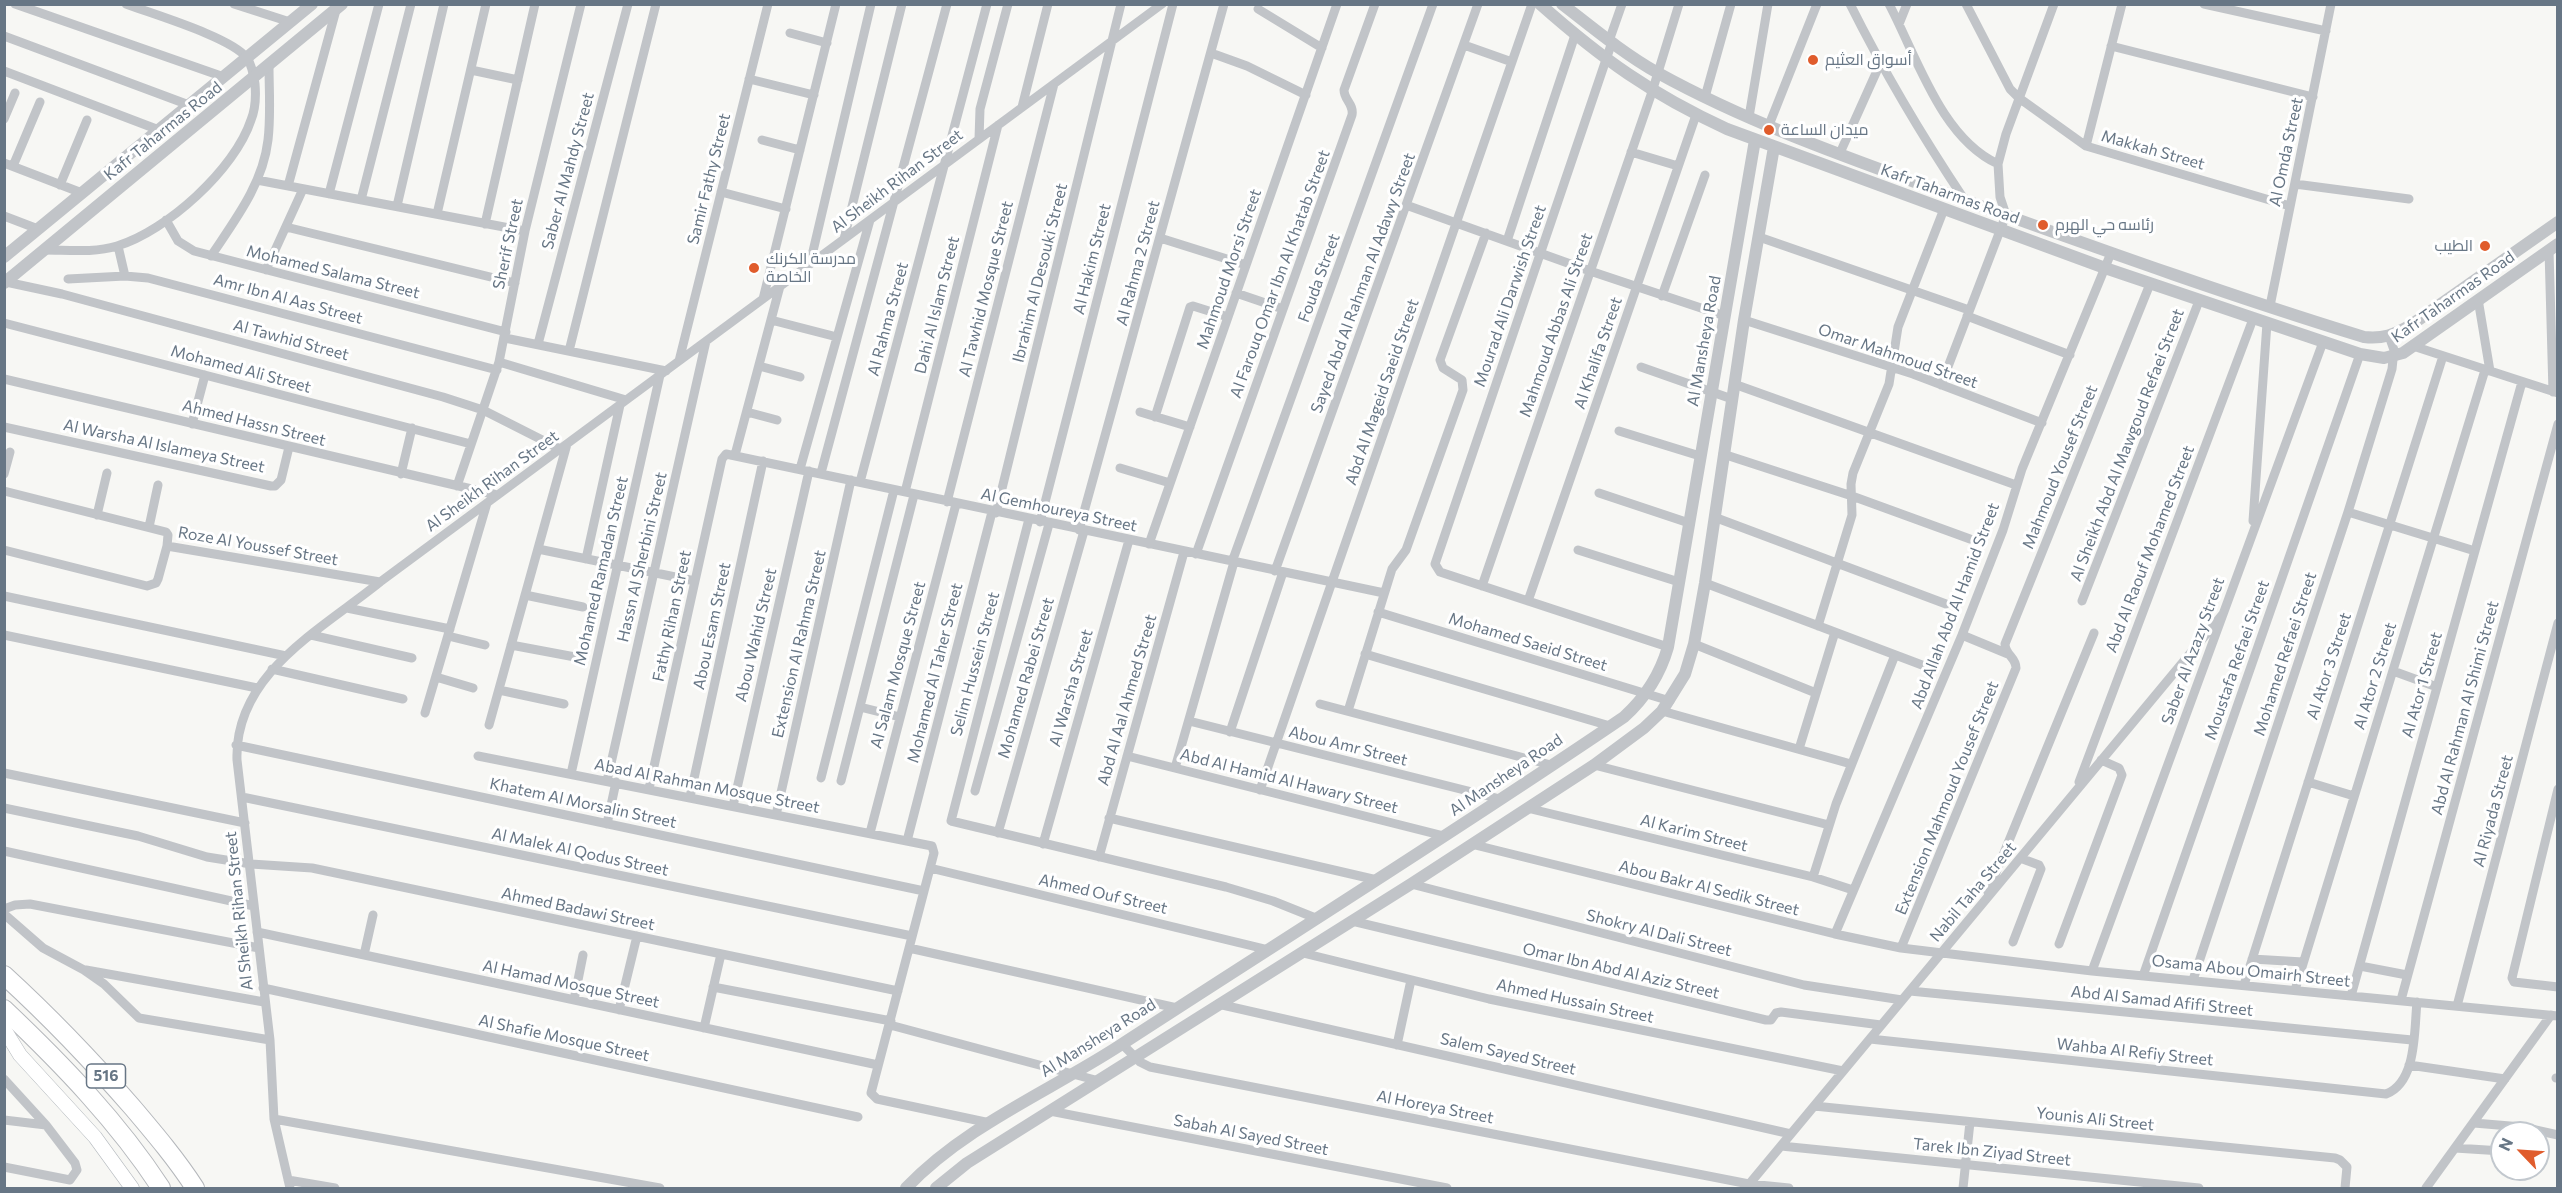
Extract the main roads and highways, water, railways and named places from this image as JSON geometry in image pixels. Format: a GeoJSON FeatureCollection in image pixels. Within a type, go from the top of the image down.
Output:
{"type":"FeatureCollection","features":[{"type":"Feature","properties":{"kind":"highway","name":"516"},"geometry":{"type":"LineString","coordinates":[[4,975],[46,1012],[98,1067],[159,1140],[195,1188]]}},
{"type":"Feature","properties":{"kind":"highway","name":"516"},"geometry":{"type":"LineString","coordinates":[[4,1010],[79,1084],[126,1139],[161,1188]]}},
{"type":"Feature","properties":{"kind":"main road"},"geometry":{"type":"LineString","coordinates":[[4,1029],[20,1055],[80,1120],[132,1188]]}},
{"type":"Feature","properties":{"kind":"place","name":"أسواق العثيم"},"geometry":{"type":"Point","coordinates":[1813,60]}},
{"type":"Feature","properties":{"kind":"place","name":"ميدان الساعة"},"geometry":{"type":"Point","coordinates":[1769,130]}},
{"type":"Feature","properties":{"kind":"place","name":"رئاسه حي الهرم"},"geometry":{"type":"Point","coordinates":[2043,225]}},
{"type":"Feature","properties":{"kind":"place","name":"الطيب"},"geometry":{"type":"Point","coordinates":[2485,246]}},
{"type":"Feature","properties":{"kind":"place","name":"مدرسة الكرنك الخاصة"},"geometry":{"type":"Point","coordinates":[754,268]}}]}
